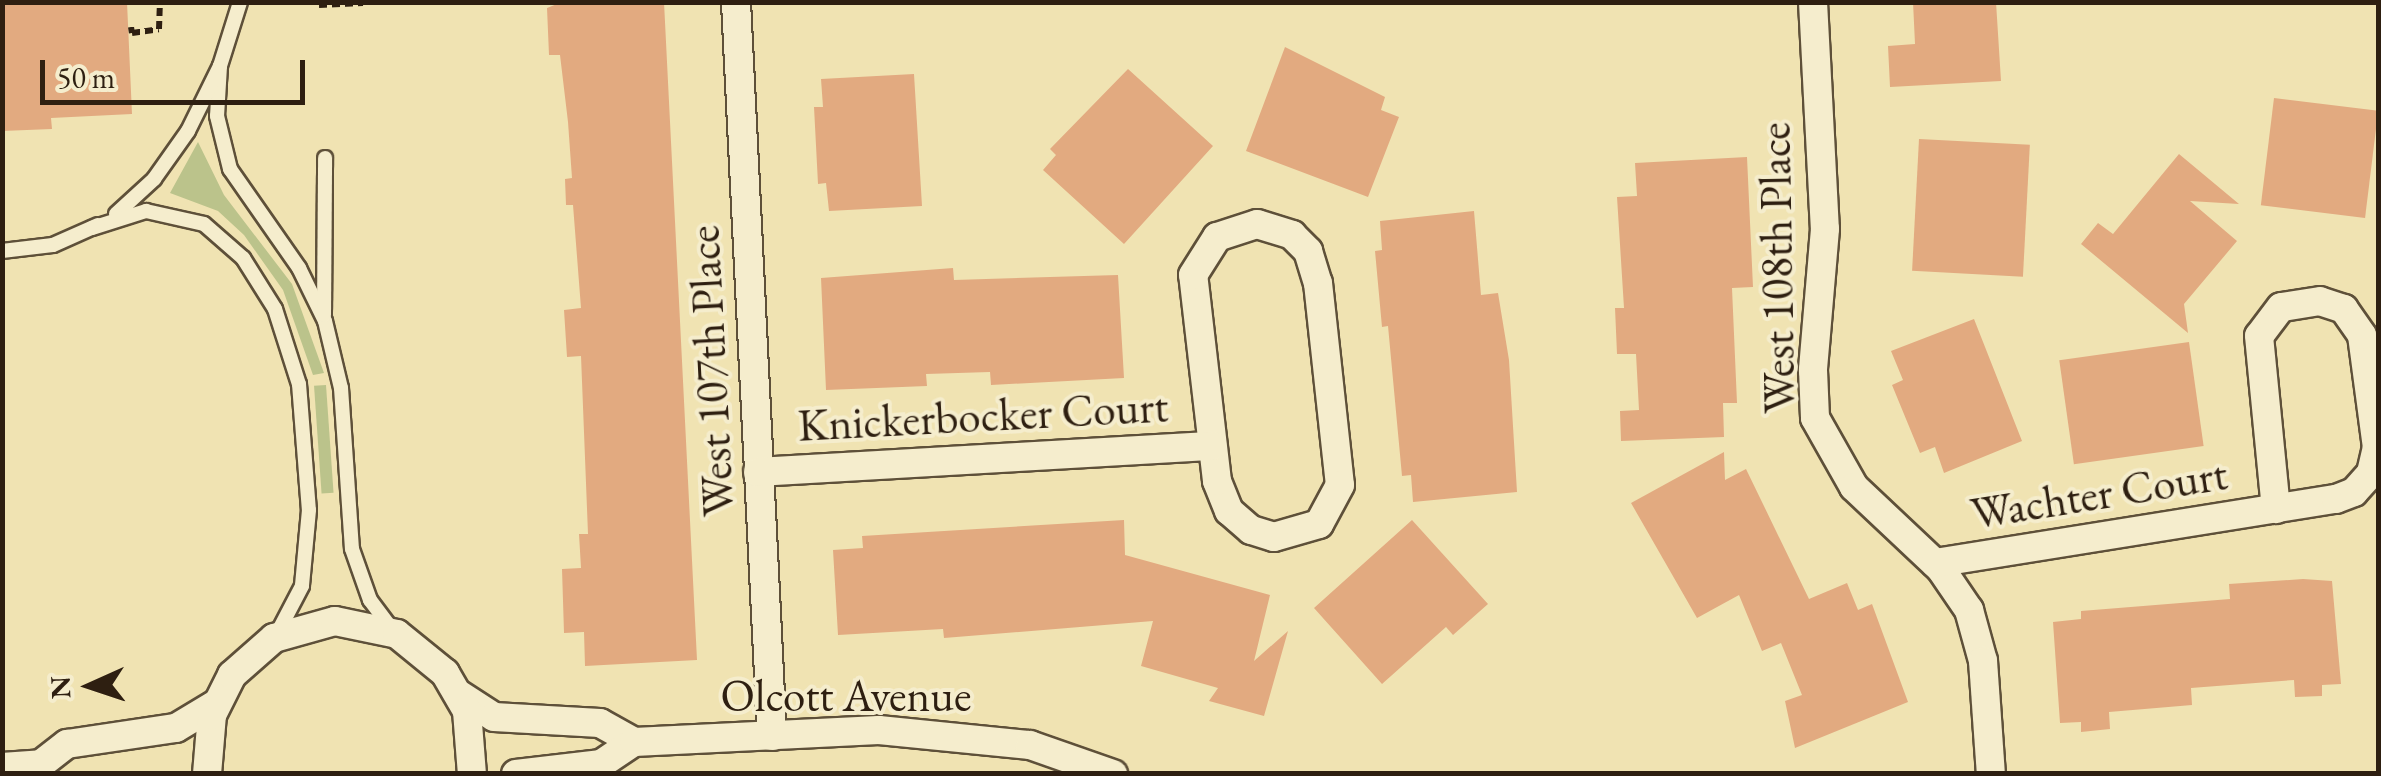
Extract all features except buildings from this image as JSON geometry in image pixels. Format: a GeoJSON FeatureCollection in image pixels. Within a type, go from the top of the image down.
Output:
{"type":"FeatureCollection","features":[{"type":"Feature","properties":{"kind":"street","name":"West 107th Place"},"geometry":{"type":"LineString","coordinates":[[736,2],[772,736]]}},
{"type":"Feature","properties":{"kind":"street","name":"West 108th Place"},"geometry":{"type":"LineString","coordinates":[[1813,2],[1825,228],[1812,370],[1815,418],[1854,487],[1935,563],[1978,633],[1991,774]]}},
{"type":"Feature","properties":{"kind":"street","name":"Knickerbocker Court"},"geometry":{"type":"LineString","coordinates":[[1236,226],[1276,228],[1308,251],[1318,283],[1340,485],[1333,505],[1301,534],[1274,538],[1251,530],[1229,511],[1212,446],[1193,275],[1217,237],[1236,226]]}},
{"type":"Feature","properties":{"kind":"street","name":"Wachter Court"},"geometry":{"type":"LineString","coordinates":[[1935,563],[2276,508],[2354,492],[2376,460],[2362,335],[2344,310],[2320,301],[2281,307],[2258,336],[2276,508]]}},
{"type":"Feature","properties":{"kind":"street","name":"Knickerbocker Court"},"geometry":{"type":"LineString","coordinates":[[758,472],[1212,446]]}},
{"type":"Feature","properties":{"kind":"street"},"geometry":{"type":"LineString","coordinates":[[207,774],[216,704],[244,661],[274,638],[335,621],[397,634],[431,657],[460,695],[472,734],[472,774]]}},
{"type":"Feature","properties":{"kind":"street","name":"Olcott Avenue"},"geometry":{"type":"LineString","coordinates":[[460,695],[494,717],[600,723],[634,742]]}},
{"type":"Feature","properties":{"kind":"street"},"geometry":{"type":"LineString","coordinates":[[2,767],[46,769],[67,744],[161,732],[216,704]]}},
{"type":"Feature","properties":{"kind":"street","name":"Olcott Avenue"},"geometry":{"type":"LineString","coordinates":[[516,774],[600,764],[634,742],[952,733],[1030,745],[1113,774]]}},
{"type":"Feature","properties":{"kind":"lane"},"geometry":{"type":"LineString","coordinates":[[92,228],[131,203],[167,164],[220,66],[240,2]]}},
{"type":"Feature","properties":{"kind":"lane"},"geometry":{"type":"LineString","coordinates":[[220,66],[217,116],[230,170],[293,258],[324,320],[341,388],[352,549],[370,600],[397,634]]}},
{"type":"Feature","properties":{"kind":"lane"},"geometry":{"type":"LineString","coordinates":[[324,320],[326,158]]}},
{"type":"Feature","properties":{"kind":"lane"},"geometry":{"type":"LineString","coordinates":[[2,251],[53,245],[146,211],[204,224],[235,249],[276,309],[300,384],[309,524],[302,586],[274,638]]}},
{"type":"Feature","properties":{"kind":"path"},"geometry":{"type":"LineString","coordinates":[[131,28],[132,33],[158,29],[160,2]]}},
{"type":"Feature","properties":{"kind":"path"},"geometry":{"type":"LineString","coordinates":[[319,5],[364,3]]}},
{"type":"Feature","properties":{"kind":"green space"},"geometry":{"type":"Polygon","coordinates":[[[198,142],[224,195],[292,284],[324,373],[313,375],[283,290],[244,235],[218,211],[170,193],[198,142]]]}},
{"type":"Feature","properties":{"kind":"green space"},"geometry":{"type":"Polygon","coordinates":[[[326,385],[334,493],[322,494],[314,386],[326,385]]]}}]}
